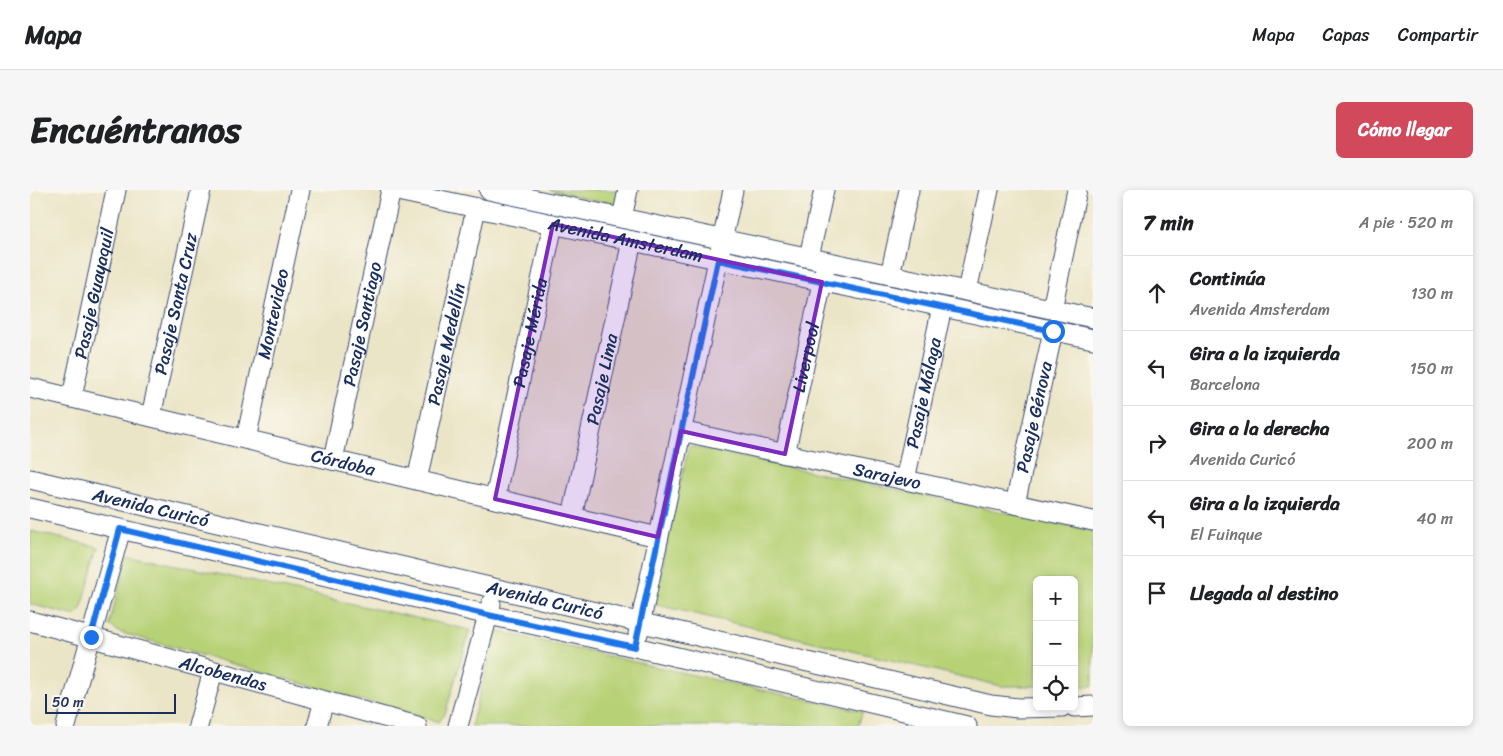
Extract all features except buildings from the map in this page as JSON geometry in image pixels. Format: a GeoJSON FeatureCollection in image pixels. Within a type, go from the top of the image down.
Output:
{"type":"FeatureCollection","features":[{"type":"Feature","properties":{"kind":"street","name":"Pasaje Guayaquil"},"geometry":{"type":"LineString","coordinates":[[72,397],[116,190]]}},
{"type":"Feature","properties":{"kind":"street","name":"Pasaje Santa Cruz"},"geometry":{"type":"LineString","coordinates":[[151,416],[201,190]]}},
{"type":"Feature","properties":{"kind":"street","name":"Montevideo"},"geometry":{"type":"LineString","coordinates":[[246,439],[300,190]]}},
{"type":"Feature","properties":{"kind":"street","name":"Avenida Amsterdam"},"geometry":{"type":"LineString","coordinates":[[392,190],[1093,339]]}},
{"type":"Feature","properties":{"kind":"street","name":"Pasaje Santiago"},"geometry":{"type":"LineString","coordinates":[[333,460],[392,190]]}},
{"type":"Feature","properties":{"kind":"street","name":"Avenida Amsterdam"},"geometry":{"type":"LineString","coordinates":[[489,190],[515,193],[622,218],[1093,318]]}},
{"type":"Feature","properties":{"kind":"street"},"geometry":{"type":"LineString","coordinates":[[622,218],[628,190]]}},
{"type":"Feature","properties":{"kind":"street"},"geometry":{"type":"LineString","coordinates":[[635,647],[733,190]]}},
{"type":"Feature","properties":{"kind":"street","name":"Liverpool"},"geometry":{"type":"LineString","coordinates":[[785,454],[822,282],[818,259],[824,190]]}},
{"type":"Feature","properties":{"kind":"street"},"geometry":{"type":"LineString","coordinates":[[890,275],[908,190]]}},
{"type":"Feature","properties":{"kind":"street"},"geometry":{"type":"LineString","coordinates":[[968,291],[989,190]]}},
{"type":"Feature","properties":{"kind":"street"},"geometry":{"type":"LineString","coordinates":[[1052,309],[1077,190]]}},
{"type":"Feature","properties":{"kind":"street","name":"Pasaje Medellín"},"geometry":{"type":"LineString","coordinates":[[417,480],[476,208]]}},
{"type":"Feature","properties":{"kind":"street","name":"Pasaje Mérida"},"geometry":{"type":"LineString","coordinates":[[494,498],[554,224]]}},
{"type":"Feature","properties":{"kind":"street","name":"Pasaje Lima"},"geometry":{"type":"LineString","coordinates":[[572,518],[632,241]]}},
{"type":"Feature","properties":{"kind":"street","name":"Pasaje Málaga"},"geometry":{"type":"LineString","coordinates":[[905,480],[942,307]]}},
{"type":"Feature","properties":{"kind":"street","name":"Pasaje Génova"},"geometry":{"type":"LineString","coordinates":[[1015,504],[1053,331]]}},
{"type":"Feature","properties":{"kind":"street","name":"Córdoba"},"geometry":{"type":"LineString","coordinates":[[30,388],[658,537]]}},
{"type":"Feature","properties":{"kind":"street","name":"Sarajevo"},"geometry":{"type":"LineString","coordinates":[[681,431],[1093,521]]}},
{"type":"Feature","properties":{"kind":"street","name":"Avenida Curicó"},"geometry":{"type":"LineString","coordinates":[[30,479],[991,705],[1033,708]]}},
{"type":"Feature","properties":{"kind":"street","name":"Avenida Curicó"},"geometry":{"type":"LineString","coordinates":[[30,508],[488,615],[635,647],[967,726]]}},
{"type":"Feature","properties":{"kind":"street"},"geometry":{"type":"LineString","coordinates":[[66,726],[120,529]]}},
{"type":"Feature","properties":{"kind":"street"},"geometry":{"type":"LineString","coordinates":[[458,726],[496,589]]}},
{"type":"Feature","properties":{"kind":"street","name":"Alcobendas"},"geometry":{"type":"LineString","coordinates":[[30,621],[417,726]]}},
{"type":"Feature","properties":{"kind":"street"},"geometry":{"type":"LineString","coordinates":[[198,726],[213,671]]}},
{"type":"Feature","properties":{"kind":"street"},"geometry":{"type":"LineString","coordinates":[[316,726],[324,701]]}},
{"type":"Feature","properties":{"kind":"street"},"geometry":{"type":"LineString","coordinates":[[1078,707],[1093,706]]}},
{"type":"Feature","properties":{"kind":"highlighted area"},"geometry":{"type":"Polygon","coordinates":[[[553,224],[822,282],[785,454],[681,431],[658,537],[495,499],[553,224]]]}},
{"type":"Feature","properties":{"kind":"green space"},"geometry":{"type":"Polygon","coordinates":[[[549,190],[625,190],[621,207],[549,190]]]}},
{"type":"Feature","properties":{"kind":"green space"},"geometry":{"type":"Polygon","coordinates":[[[689,446],[1093,531],[1093,686],[1078,686],[1078,576],[1033,576],[1033,686],[1001,686],[653,604],[689,446]]]}},
{"type":"Feature","properties":{"kind":"green space"},"geometry":{"type":"Polygon","coordinates":[[[30,531],[99,547],[82,607],[76,616],[30,604],[30,531]]]}},
{"type":"Feature","properties":{"kind":"green space"},"geometry":{"type":"Polygon","coordinates":[[[128,554],[470,630],[445,714],[439,722],[119,632],[109,625],[128,554]]]}},
{"type":"Feature","properties":{"kind":"green space"},"geometry":{"type":"Polygon","coordinates":[[[496,631],[863,711],[858,726],[471,726],[496,631]]]}},
{"type":"Feature","properties":{"kind":"route"},"geometry":{"type":"LineString","coordinates":[[91,637],[120,529],[488,615],[635,647],[718,260],[1053,331]]}}]}
